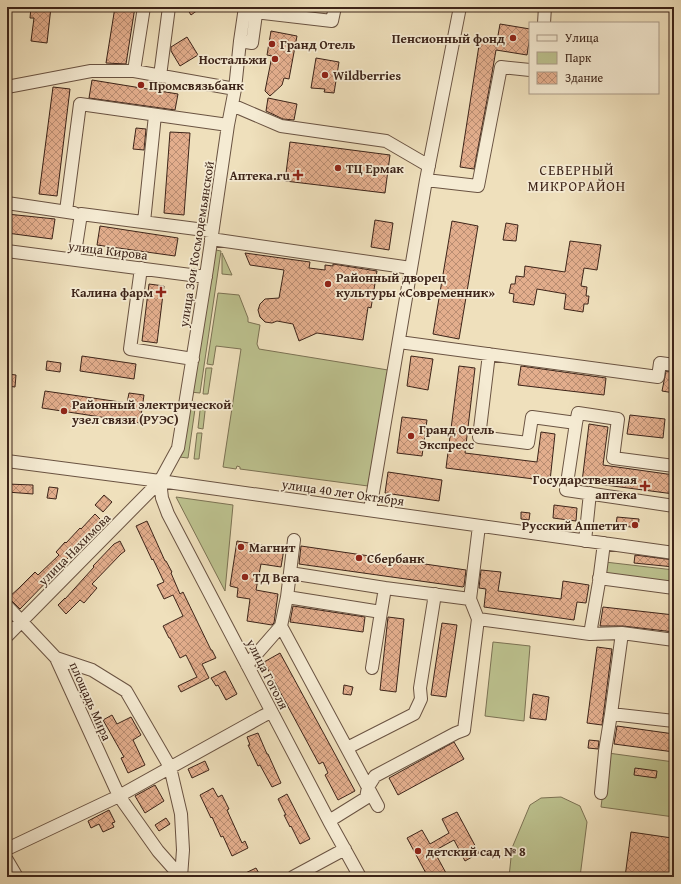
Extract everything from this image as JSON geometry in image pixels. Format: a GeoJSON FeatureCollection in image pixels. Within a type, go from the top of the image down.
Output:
{"type":"FeatureCollection","features":[{"type":"Feature","properties":{"kind":"street"},"geometry":{"type":"LineString","coordinates":[[134,71],[144,7]]}},
{"type":"Feature","properties":{"kind":"street"},"geometry":{"type":"LineString","coordinates":[[160,76],[169,7]]}},
{"type":"Feature","properties":{"kind":"street"},"geometry":{"type":"LineString","coordinates":[[251,9],[332,21],[335,7]]}},
{"type":"Feature","properties":{"kind":"street"},"geometry":{"type":"LineString","coordinates":[[370,510],[426,180],[460,7]]}},
{"type":"Feature","properties":{"kind":"street"},"geometry":{"type":"LineString","coordinates":[[544,22],[545,7]]}},
{"type":"Feature","properties":{"kind":"street","name":"улица Зои Космодемьянской"},"geometry":{"type":"LineString","coordinates":[[160,481],[178,448],[206,277],[228,125],[235,89],[240,41],[251,9]]}},
{"type":"Feature","properties":{"kind":"street"},"geometry":{"type":"LineString","coordinates":[[426,180],[478,186],[500,67],[529,70]]}},
{"type":"Feature","properties":{"kind":"street"},"geometry":{"type":"LineString","coordinates":[[7,87],[90,71],[134,71],[235,89]]}},
{"type":"Feature","properties":{"kind":"street"},"geometry":{"type":"LineString","coordinates":[[66,211],[80,104],[228,125]]}},
{"type":"Feature","properties":{"kind":"street"},"geometry":{"type":"LineString","coordinates":[[232,105],[281,126],[386,141],[429,166]]}},
{"type":"Feature","properties":{"kind":"street"},"geometry":{"type":"LineString","coordinates":[[144,222],[155,115]]}},
{"type":"Feature","properties":{"kind":"street"},"geometry":{"type":"LineString","coordinates":[[7,203],[144,222],[212,235],[411,268]]}},
{"type":"Feature","properties":{"kind":"street"},"geometry":{"type":"LineString","coordinates":[[74,260],[81,214]]}},
{"type":"Feature","properties":{"kind":"street","name":"улица Кирова"},"geometry":{"type":"LineString","coordinates":[[7,251],[206,277]]}},
{"type":"Feature","properties":{"kind":"street"},"geometry":{"type":"LineString","coordinates":[[141,268],[130,349],[193,359]]}},
{"type":"Feature","properties":{"kind":"street"},"geometry":{"type":"LineString","coordinates":[[399,342],[658,377],[660,363],[674,365]]}},
{"type":"Feature","properties":{"kind":"street"},"geometry":{"type":"LineString","coordinates":[[489,354],[478,437],[528,443],[532,417],[576,424]]}},
{"type":"Feature","properties":{"kind":"street"},"geometry":{"type":"LineString","coordinates":[[674,466],[613,458],[618,419],[578,413],[566,490],[674,506]]}},
{"type":"Feature","properties":{"kind":"street","name":"улица 40 лет Октября"},"geometry":{"type":"LineString","coordinates":[[7,461],[674,553]]}},
{"type":"Feature","properties":{"kind":"street","name":"улица Нахимова"},"geometry":{"type":"LineString","coordinates":[[7,636],[160,481]]}},
{"type":"Feature","properties":{"kind":"street","name":"улица Гоголя"},"geometry":{"type":"LineString","coordinates":[[160,481],[162,498],[168,514],[329,821],[360,877]]}},
{"type":"Feature","properties":{"kind":"street"},"geometry":{"type":"LineString","coordinates":[[585,541],[590,494]]}},
{"type":"Feature","properties":{"kind":"street"},"geometry":{"type":"LineString","coordinates":[[329,821],[366,798],[368,787],[375,776],[464,730],[478,619],[470,599],[479,526]]}},
{"type":"Feature","properties":{"kind":"street"},"geometry":{"type":"LineString","coordinates":[[247,665],[281,626],[287,597],[294,540]]}},
{"type":"Feature","properties":{"kind":"street"},"geometry":{"type":"LineString","coordinates":[[590,634],[600,578],[604,543]]}},
{"type":"Feature","properties":{"kind":"street"},"geometry":{"type":"LineString","coordinates":[[290,572],[385,588],[470,599]]}},
{"type":"Feature","properties":{"kind":"street"},"geometry":{"type":"LineString","coordinates":[[600,578],[674,588]]}},
{"type":"Feature","properties":{"kind":"street"},"geometry":{"type":"LineString","coordinates":[[372,668],[385,588]]}},
{"type":"Feature","properties":{"kind":"street"},"geometry":{"type":"LineString","coordinates":[[347,748],[414,714],[421,699],[420,688],[435,594]]}},
{"type":"Feature","properties":{"kind":"street"},"geometry":{"type":"LineString","coordinates":[[287,597],[381,612]]}},
{"type":"Feature","properties":{"kind":"street"},"geometry":{"type":"LineString","coordinates":[[7,606],[56,658]]}},
{"type":"Feature","properties":{"kind":"street"},"geometry":{"type":"LineString","coordinates":[[478,619],[590,634],[622,633],[674,640]]}},
{"type":"Feature","properties":{"kind":"street"},"geometry":{"type":"LineString","coordinates":[[281,626],[378,806]]}},
{"type":"Feature","properties":{"kind":"street"},"geometry":{"type":"LineString","coordinates":[[601,793],[605,751],[622,633]]}},
{"type":"Feature","properties":{"kind":"street","name":"площадь Мира"},"geometry":{"type":"LineString","coordinates":[[56,658],[92,670],[126,691],[170,767],[181,814],[183,850],[182,877]]}},
{"type":"Feature","properties":{"kind":"street","name":"площадь Мира"},"geometry":{"type":"LineString","coordinates":[[56,658],[119,796],[158,851],[182,877]]}},
{"type":"Feature","properties":{"kind":"street"},"geometry":{"type":"LineString","coordinates":[[7,849],[119,796],[272,712]]}},
{"type":"Feature","properties":{"kind":"street"},"geometry":{"type":"LineString","coordinates":[[611,714],[674,722]]}},
{"type":"Feature","properties":{"kind":"street"},"geometry":{"type":"LineString","coordinates":[[293,877],[345,849]]}},
{"type":"Feature","properties":{"kind":"street"},"geometry":{"type":"LineString","coordinates":[[7,860],[17,877]]}},
{"type":"Feature","properties":{"kind":"green space"},"geometry":{"type":"Polygon","coordinates":[[[211,249],[221,251],[200,393],[190,392],[211,249]]]}},
{"type":"Feature","properties":{"kind":"green space"},"geometry":{"type":"Polygon","coordinates":[[[222,253],[232,275],[222,274],[222,253]]]}},
{"type":"Feature","properties":{"kind":"green space"},"geometry":{"type":"Polygon","coordinates":[[[218,293],[239,295],[248,318],[248,322],[260,325],[257,344],[259,349],[388,370],[368,486],[240,469],[240,467],[237,466],[236,469],[223,467],[241,349],[216,346],[213,365],[207,364],[218,293]]]}},
{"type":"Feature","properties":{"kind":"green space"},"geometry":{"type":"Polygon","coordinates":[[[206,368],[212,368],[208,394],[203,394],[206,368]]]}},
{"type":"Feature","properties":{"kind":"green space"},"geometry":{"type":"Polygon","coordinates":[[[187,401],[196,402],[188,458],[179,457],[187,401]]]}},
{"type":"Feature","properties":{"kind":"green space"},"geometry":{"type":"Polygon","coordinates":[[[201,402],[206,403],[203,429],[198,428],[201,402]]]}},
{"type":"Feature","properties":{"kind":"green space"},"geometry":{"type":"Polygon","coordinates":[[[197,433],[202,433],[199,459],[194,459],[197,433]]]}},
{"type":"Feature","properties":{"kind":"green space"},"geometry":{"type":"Polygon","coordinates":[[[176,497],[233,505],[225,591],[176,497]]]}},
{"type":"Feature","properties":{"kind":"green space"},"geometry":{"type":"Polygon","coordinates":[[[605,562],[674,570],[674,583],[603,574],[605,562]]]}},
{"type":"Feature","properties":{"kind":"green space"},"geometry":{"type":"Polygon","coordinates":[[[493,642],[530,646],[524,721],[485,716],[493,642]]]}},
{"type":"Feature","properties":{"kind":"green space"},"geometry":{"type":"Polygon","coordinates":[[[608,753],[674,762],[674,817],[601,807],[608,753]]]}},
{"type":"Feature","properties":{"kind":"green space"},"geometry":{"type":"Polygon","coordinates":[[[561,797],[580,806],[587,822],[580,877],[509,877],[512,848],[530,805],[541,798],[561,797]]]}},
{"type":"Feature","properties":{"kind":"building"},"geometry":{"type":"Polygon","coordinates":[[[31,7],[51,7],[47,43],[31,41],[34,18],[30,18],[31,7]]]}},
{"type":"Feature","properties":{"kind":"building"},"geometry":{"type":"Polygon","coordinates":[[[115,7],[135,7],[126,64],[106,63],[115,7]]]}},
{"type":"Feature","properties":{"kind":"building"},"geometry":{"type":"Polygon","coordinates":[[[186,7],[202,7],[191,15],[186,7]]]}},
{"type":"Feature","properties":{"kind":"building"},"geometry":{"type":"Polygon","coordinates":[[[500,24],[529,29],[527,55],[496,50],[474,169],[460,167],[480,39],[497,41],[500,24]]]}},
{"type":"Feature","properties":{"kind":"building"},"geometry":{"type":"Polygon","coordinates":[[[271,31],[297,36],[289,79],[284,78],[282,85],[270,96],[265,91],[272,56],[267,55],[271,31]]]}},
{"type":"Feature","properties":{"kind":"building"},"geometry":{"type":"Polygon","coordinates":[[[187,37],[198,55],[180,66],[171,51],[171,47],[187,37]]]}},
{"type":"Feature","properties":{"kind":"building","name":"Wildberries"},"geometry":{"type":"Polygon","coordinates":[[[316,58],[339,62],[334,93],[324,92],[325,89],[311,88],[316,58]]]}},
{"type":"Feature","properties":{"kind":"building"},"geometry":{"type":"Polygon","coordinates":[[[92,80],[178,94],[175,110],[89,98],[92,80]]]}},
{"type":"Feature","properties":{"kind":"building"},"geometry":{"type":"Polygon","coordinates":[[[53,87],[70,89],[57,196],[39,194],[53,87]]]}},
{"type":"Feature","properties":{"kind":"building"},"geometry":{"type":"Polygon","coordinates":[[[268,98],[297,104],[294,120],[283,119],[266,111],[268,98]]]}},
{"type":"Feature","properties":{"kind":"building"},"geometry":{"type":"Polygon","coordinates":[[[136,128],[146,129],[144,150],[133,149],[136,128]]]}},
{"type":"Feature","properties":{"kind":"building"},"geometry":{"type":"Polygon","coordinates":[[[170,132],[190,133],[184,215],[164,213],[170,132]]]}},
{"type":"Feature","properties":{"kind":"building","name":"ТЦ Ермак"},"geometry":{"type":"Polygon","coordinates":[[[290,142],[390,155],[385,193],[285,181],[290,142]]]}},
{"type":"Feature","properties":{"kind":"building"},"geometry":{"type":"Polygon","coordinates":[[[7,214],[55,219],[52,239],[7,233],[7,214]]]}},
{"type":"Feature","properties":{"kind":"building"},"geometry":{"type":"Polygon","coordinates":[[[375,220],[393,223],[389,250],[371,247],[375,220]]]}},
{"type":"Feature","properties":{"kind":"building"},"geometry":{"type":"Polygon","coordinates":[[[452,221],[478,226],[459,339],[433,334],[452,221]]]}},
{"type":"Feature","properties":{"kind":"building"},"geometry":{"type":"Polygon","coordinates":[[[506,223],[518,225],[516,241],[503,240],[506,223]]]}},
{"type":"Feature","properties":{"kind":"building"},"geometry":{"type":"Polygon","coordinates":[[[100,226],[178,238],[175,256],[97,245],[100,226]]]}},
{"type":"Feature","properties":{"kind":"building"},"geometry":{"type":"Polygon","coordinates":[[[570,241],[601,245],[597,270],[584,268],[581,286],[587,287],[586,296],[589,296],[588,304],[584,304],[583,312],[564,309],[566,294],[537,289],[534,305],[513,302],[514,294],[509,293],[511,284],[515,284],[516,276],[524,277],[525,266],[565,272],[570,241]]]}},
{"type":"Feature","properties":{"kind":"building","name":"Районный дворец культуры «Современник»"},"geometry":{"type":"Polygon","coordinates":[[[245,253],[310,262],[309,268],[325,270],[325,265],[333,266],[333,264],[377,271],[371,308],[368,307],[363,340],[317,333],[299,341],[293,324],[277,321],[272,323],[265,322],[260,317],[258,310],[260,304],[265,299],[279,298],[284,270],[250,265],[245,253]]]}},
{"type":"Feature","properties":{"kind":"building"},"geometry":{"type":"Polygon","coordinates":[[[149,284],[164,286],[157,343],[142,341],[149,284]]]}},
{"type":"Feature","properties":{"kind":"building"},"geometry":{"type":"Polygon","coordinates":[[[82,356],[136,364],[134,379],[80,371],[82,356]]]}},
{"type":"Feature","properties":{"kind":"building"},"geometry":{"type":"Polygon","coordinates":[[[411,356],[433,359],[428,390],[407,386],[411,356]]]}},
{"type":"Feature","properties":{"kind":"building"},"geometry":{"type":"Polygon","coordinates":[[[47,361],[61,363],[60,372],[46,370],[47,361]]]}},
{"type":"Feature","properties":{"kind":"building"},"geometry":{"type":"Polygon","coordinates":[[[459,366],[475,368],[465,453],[537,462],[541,432],[555,434],[550,481],[446,468],[459,366]]]}},
{"type":"Feature","properties":{"kind":"building"},"geometry":{"type":"Polygon","coordinates":[[[521,366],[606,378],[604,395],[518,385],[521,366]]]}},
{"type":"Feature","properties":{"kind":"building"},"geometry":{"type":"Polygon","coordinates":[[[666,371],[674,372],[674,393],[662,391],[666,371]]]}},
{"type":"Feature","properties":{"kind":"building"},"geometry":{"type":"Polygon","coordinates":[[[8,374],[16,375],[15,387],[7,386],[8,374]]]}},
{"type":"Feature","properties":{"kind":"building"},"geometry":{"type":"Polygon","coordinates":[[[45,391],[127,403],[129,393],[144,395],[140,423],[42,408],[45,391]]]}},
{"type":"Feature","properties":{"kind":"building"},"geometry":{"type":"Polygon","coordinates":[[[630,415],[665,419],[663,438],[627,434],[630,415]]]}},
{"type":"Feature","properties":{"kind":"building"},"geometry":{"type":"Polygon","coordinates":[[[402,417],[427,420],[422,456],[397,453],[402,417]]]}},
{"type":"Feature","properties":{"kind":"building"},"geometry":{"type":"Polygon","coordinates":[[[589,424],[608,427],[603,465],[674,475],[674,494],[582,482],[589,424]]]}},
{"type":"Feature","properties":{"kind":"building"},"geometry":{"type":"Polygon","coordinates":[[[388,472],[442,480],[439,501],[385,493],[388,472]]]}},
{"type":"Feature","properties":{"kind":"building"},"geometry":{"type":"Polygon","coordinates":[[[7,484],[33,485],[33,494],[7,492],[7,484]]]}},
{"type":"Feature","properties":{"kind":"building"},"geometry":{"type":"Polygon","coordinates":[[[49,487],[58,488],[56,499],[47,498],[49,487]]]}},
{"type":"Feature","properties":{"kind":"building"},"geometry":{"type":"Polygon","coordinates":[[[104,495],[112,502],[103,512],[95,505],[104,495]]]}},
{"type":"Feature","properties":{"kind":"building"},"geometry":{"type":"Polygon","coordinates":[[[554,505],[577,508],[576,521],[553,518],[554,505]]]}},
{"type":"Feature","properties":{"kind":"building"},"geometry":{"type":"Polygon","coordinates":[[[521,512],[530,513],[529,520],[521,519],[521,512]]]}},
{"type":"Feature","properties":{"kind":"building"},"geometry":{"type":"Polygon","coordinates":[[[95,514],[101,520],[74,550],[75,551],[59,567],[60,568],[20,609],[8,598],[35,572],[38,575],[59,555],[56,552],[95,514]]]}},
{"type":"Feature","properties":{"kind":"building"},"geometry":{"type":"Polygon","coordinates":[[[617,517],[639,519],[638,528],[616,525],[617,517]]]}},
{"type":"Feature","properties":{"kind":"building"},"geometry":{"type":"Polygon","coordinates":[[[147,521],[165,561],[172,572],[171,573],[180,594],[183,592],[216,658],[202,664],[209,678],[181,692],[178,686],[197,677],[186,655],[180,658],[163,626],[183,616],[173,595],[164,599],[157,585],[164,582],[136,526],[147,521]]]}},
{"type":"Feature","properties":{"kind":"building"},"geometry":{"type":"Polygon","coordinates":[[[120,541],[125,551],[92,584],[97,588],[84,603],[80,600],[66,614],[58,605],[114,544],[120,541]]]}},
{"type":"Feature","properties":{"kind":"building","name":"ТД Вега"},"geometry":{"type":"Polygon","coordinates":[[[237,541],[284,549],[281,567],[261,564],[256,590],[278,594],[274,623],[272,625],[247,621],[250,599],[237,597],[238,588],[230,586],[237,541]]]}},
{"type":"Feature","properties":{"kind":"building"},"geometry":{"type":"Polygon","coordinates":[[[301,546],[466,570],[464,586],[299,564],[301,546]]]}},
{"type":"Feature","properties":{"kind":"building"},"geometry":{"type":"Polygon","coordinates":[[[635,555],[674,560],[674,567],[634,563],[635,555]]]}},
{"type":"Feature","properties":{"kind":"building"},"geometry":{"type":"Polygon","coordinates":[[[481,570],[501,572],[498,591],[561,599],[563,581],[589,585],[586,603],[577,602],[574,620],[484,607],[486,589],[479,588],[481,570]]]}},
{"type":"Feature","properties":{"kind":"building"},"geometry":{"type":"Polygon","coordinates":[[[293,606],[365,617],[363,632],[290,622],[293,606]]]}},
{"type":"Feature","properties":{"kind":"building"},"geometry":{"type":"Polygon","coordinates":[[[603,607],[674,615],[674,632],[623,626],[600,626],[603,607]]]}},
{"type":"Feature","properties":{"kind":"building"},"geometry":{"type":"Polygon","coordinates":[[[388,617],[404,619],[396,692],[380,690],[388,617]]]}},
{"type":"Feature","properties":{"kind":"building"},"geometry":{"type":"Polygon","coordinates":[[[442,623],[457,625],[446,697],[431,695],[442,623]]]}},
{"type":"Feature","properties":{"kind":"building"},"geometry":{"type":"Polygon","coordinates":[[[597,647],[612,649],[602,725],[587,723],[597,647]]]}},
{"type":"Feature","properties":{"kind":"building"},"geometry":{"type":"Polygon","coordinates":[[[280,653],[355,791],[338,800],[325,775],[328,773],[323,762],[319,764],[264,662],[280,653]]]}},
{"type":"Feature","properties":{"kind":"building"},"geometry":{"type":"Polygon","coordinates":[[[225,671],[237,694],[226,700],[218,685],[216,686],[211,678],[225,671]]]}},
{"type":"Feature","properties":{"kind":"building"},"geometry":{"type":"Polygon","coordinates":[[[344,685],[353,687],[351,695],[343,694],[344,685]]]}},
{"type":"Feature","properties":{"kind":"building"},"geometry":{"type":"Polygon","coordinates":[[[533,694],[549,697],[546,720],[530,718],[533,694]]]}},
{"type":"Feature","properties":{"kind":"building"},"geometry":{"type":"Polygon","coordinates":[[[112,715],[117,724],[131,717],[141,735],[133,740],[145,765],[128,773],[121,758],[124,757],[103,720],[112,715]]]}},
{"type":"Feature","properties":{"kind":"building"},"geometry":{"type":"Polygon","coordinates":[[[617,726],[674,734],[674,752],[614,744],[617,726]]]}},
{"type":"Feature","properties":{"kind":"building"},"geometry":{"type":"Polygon","coordinates":[[[258,733],[281,783],[272,787],[260,765],[258,766],[248,745],[250,745],[247,737],[258,733]]]}},
{"type":"Feature","properties":{"kind":"building"},"geometry":{"type":"Polygon","coordinates":[[[589,740],[599,741],[598,749],[588,748],[589,740]]]}},
{"type":"Feature","properties":{"kind":"building"},"geometry":{"type":"Polygon","coordinates":[[[454,742],[464,759],[398,795],[389,778],[454,742]]]}},
{"type":"Feature","properties":{"kind":"building"},"geometry":{"type":"Polygon","coordinates":[[[205,761],[209,770],[192,778],[188,769],[205,761]]]}},
{"type":"Feature","properties":{"kind":"building"},"geometry":{"type":"Polygon","coordinates":[[[635,768],[657,771],[656,778],[634,775],[635,768]]]}},
{"type":"Feature","properties":{"kind":"building"},"geometry":{"type":"Polygon","coordinates":[[[155,785],[164,801],[145,813],[135,796],[155,785]]]}},
{"type":"Feature","properties":{"kind":"building"},"geometry":{"type":"Polygon","coordinates":[[[213,788],[218,797],[222,795],[242,843],[245,841],[248,848],[232,856],[223,836],[221,837],[200,795],[213,788]]]}},
{"type":"Feature","properties":{"kind":"building"},"geometry":{"type":"Polygon","coordinates":[[[287,794],[310,839],[300,844],[284,815],[286,815],[278,799],[287,794]]]}},
{"type":"Feature","properties":{"kind":"building"},"geometry":{"type":"Polygon","coordinates":[[[109,810],[115,822],[112,823],[114,827],[103,832],[99,824],[91,828],[88,821],[109,810]]]}},
{"type":"Feature","properties":{"kind":"building"},"geometry":{"type":"Polygon","coordinates":[[[457,812],[479,853],[465,861],[454,840],[434,851],[446,873],[438,877],[428,877],[407,838],[422,830],[430,844],[449,833],[442,819],[457,812]]]}},
{"type":"Feature","properties":{"kind":"building"},"geometry":{"type":"Polygon","coordinates":[[[166,818],[170,824],[159,831],[155,825],[166,818]]]}},
{"type":"Feature","properties":{"kind":"building"},"geometry":{"type":"Polygon","coordinates":[[[631,832],[672,838],[671,846],[674,846],[674,877],[625,877],[631,832]]]}},
{"type":"Feature","properties":{"kind":"building"},"geometry":{"type":"Polygon","coordinates":[[[256,868],[261,877],[237,877],[256,868]]]}},
{"type":"Feature","properties":{"kind":"place","name":"Пенсионный фонд"},"geometry":{"type":"Point","coordinates":[513,38]}},
{"type":"Feature","properties":{"kind":"place","name":"Гранд Отель"},"geometry":{"type":"Point","coordinates":[272,44]}},
{"type":"Feature","properties":{"kind":"place","name":"Ностальжи"},"geometry":{"type":"Point","coordinates":[275,59]}},
{"type":"Feature","properties":{"kind":"place","name":"Wildberries"},"geometry":{"type":"Point","coordinates":[325,75]}},
{"type":"Feature","properties":{"kind":"place","name":"Промсвязьбанк"},"geometry":{"type":"Point","coordinates":[141,85]}},
{"type":"Feature","properties":{"kind":"place","name":"ТЦ Ермак"},"geometry":{"type":"Point","coordinates":[338,168]}},
{"type":"Feature","properties":{"kind":"place","name":"Аптека.ru"},"geometry":{"type":"Point","coordinates":[298,175]}},
{"type":"Feature","properties":{"kind":"place","name":"Районный дворец культуры «Современник»"},"geometry":{"type":"Point","coordinates":[328,284]}},
{"type":"Feature","properties":{"kind":"place","name":"Калина фарм"},"geometry":{"type":"Point","coordinates":[161,292]}},
{"type":"Feature","properties":{"kind":"place","name":"Районный электрической узел связи (РУЭС)"},"geometry":{"type":"Point","coordinates":[64,411]}},
{"type":"Feature","properties":{"kind":"place","name":"Гранд Отель Экспресс"},"geometry":{"type":"Point","coordinates":[411,436]}},
{"type":"Feature","properties":{"kind":"place","name":"Государственная аптека"},"geometry":{"type":"Point","coordinates":[645,486]}},
{"type":"Feature","properties":{"kind":"place","name":"Русский Аппетит"},"geometry":{"type":"Point","coordinates":[635,525]}},
{"type":"Feature","properties":{"kind":"place","name":"Магнит"},"geometry":{"type":"Point","coordinates":[241,547]}},
{"type":"Feature","properties":{"kind":"place","name":"Сбербанк"},"geometry":{"type":"Point","coordinates":[359,558]}},
{"type":"Feature","properties":{"kind":"place","name":"ТД Вега"},"geometry":{"type":"Point","coordinates":[245,577]}},
{"type":"Feature","properties":{"kind":"place","name":"детский сад № 8"},"geometry":{"type":"Point","coordinates":[418,851]}},
{"type":"Feature","properties":{"kind":"district","name":"СЕВЕРНЫЙ МИКРОРАЙОН"},"geometry":{"type":"Point","coordinates":[577,178]}}]}
